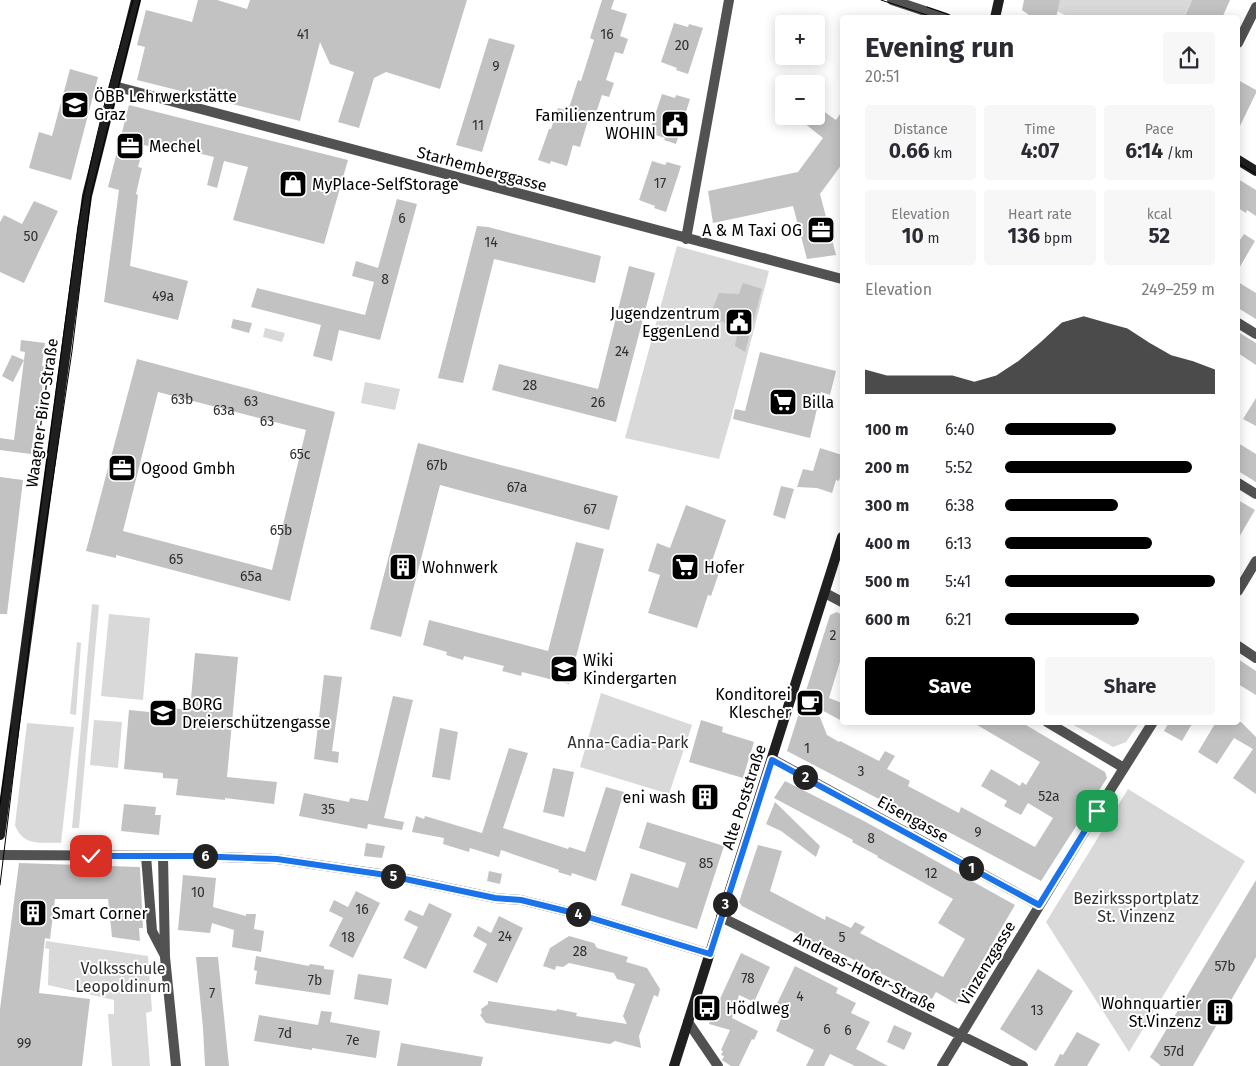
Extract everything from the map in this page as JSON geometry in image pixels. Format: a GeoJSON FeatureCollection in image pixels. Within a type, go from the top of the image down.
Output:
{"type":"FeatureCollection","features":[{"type":"Feature","properties":{"kind":"street","name":"Waagner-Biro-Straße"},"geometry":{"type":"LineString","coordinates":[[0,835],[87,196],[136,0]]}},
{"type":"Feature","properties":{"kind":"street"},"geometry":{"type":"LineString","coordinates":[[686,239],[729,0]]}},
{"type":"Feature","properties":{"kind":"street"},"geometry":{"type":"LineString","coordinates":[[892,0],[937,15]]}},
{"type":"Feature","properties":{"kind":"street"},"geometry":{"type":"LineString","coordinates":[[996,15],[999,0]]}},
{"type":"Feature","properties":{"kind":"street"},"geometry":{"type":"LineString","coordinates":[[1240,39],[1256,7]]}},
{"type":"Feature","properties":{"kind":"street","name":"Starhemberggasse"},"geometry":{"type":"LineString","coordinates":[[114,86],[840,278]]}},
{"type":"Feature","properties":{"kind":"street"},"geometry":{"type":"LineString","coordinates":[[1240,161],[1256,171]]}},
{"type":"Feature","properties":{"kind":"street"},"geometry":{"type":"LineString","coordinates":[[1240,324],[1256,334]]}},
{"type":"Feature","properties":{"kind":"street"},"geometry":{"type":"LineString","coordinates":[[1240,484],[1256,494]]}},
{"type":"Feature","properties":{"kind":"street","name":"Alte Poststraße"},"geometry":{"type":"LineString","coordinates":[[674,1066],[840,544]]}},
{"type":"Feature","properties":{"kind":"street"},"geometry":{"type":"LineString","coordinates":[[1240,588],[1256,561]]}},
{"type":"Feature","properties":{"kind":"street"},"geometry":{"type":"LineString","coordinates":[[825,593],[840,601]]}},
{"type":"Feature","properties":{"kind":"street"},"geometry":{"type":"LineString","coordinates":[[1240,647],[1256,658]]}},
{"type":"Feature","properties":{"kind":"street"},"geometry":{"type":"LineString","coordinates":[[1052,725],[1124,768]]}},
{"type":"Feature","properties":{"kind":"street","name":"Vinzenzgasse"},"geometry":{"type":"LineString","coordinates":[[942,1066],[1151,725]]}},
{"type":"Feature","properties":{"kind":"street","name":"Eisengasse"},"geometry":{"type":"LineString","coordinates":[[772,760],[1039,905]]}},
{"type":"Feature","properties":{"kind":"street"},"geometry":{"type":"LineString","coordinates":[[0,855],[277,859],[386,875],[495,898],[521,900],[578,914],[710,954]]}},
{"type":"Feature","properties":{"kind":"street"},"geometry":{"type":"LineString","coordinates":[[146,856],[152,931],[166,957]]}},
{"type":"Feature","properties":{"kind":"street"},"geometry":{"type":"LineString","coordinates":[[163,856],[166,957],[176,1066]]}},
{"type":"Feature","properties":{"kind":"street","name":"Andreas-Hofer-Straße"},"geometry":{"type":"LineString","coordinates":[[721,917],[1023,1066]]}},
{"type":"Feature","properties":{"kind":"street"},"geometry":{"type":"LineString","coordinates":[[688,1022],[718,1066]]}},
{"type":"Feature","properties":{"kind":"green space"},"geometry":{"type":"Polygon","coordinates":[[[1060,0],[1192,0],[1185,15],[1065,15],[1057,11],[1060,0]]]}},
{"type":"Feature","properties":{"kind":"green space"},"geometry":{"type":"Polygon","coordinates":[[[677,246],[769,271],[719,459],[625,438],[677,246]]]}},
{"type":"Feature","properties":{"kind":"green space"},"geometry":{"type":"Polygon","coordinates":[[[265,328],[285,333],[282,342],[263,337],[265,328]]]}},
{"type":"Feature","properties":{"kind":"green space"},"geometry":{"type":"Polygon","coordinates":[[[365,382],[400,389],[395,410],[361,403],[365,382]]]}},
{"type":"Feature","properties":{"kind":"green space"},"geometry":{"type":"Polygon","coordinates":[[[92,604],[99,605],[79,828],[72,828],[92,604]]]}},
{"type":"Feature","properties":{"kind":"green space"},"geometry":{"type":"Polygon","coordinates":[[[109,614],[150,618],[143,700],[101,696],[109,614]]]}},
{"type":"Feature","properties":{"kind":"green space"},"geometry":{"type":"Polygon","coordinates":[[[77,642],[81,643],[76,715],[70,714],[77,642]]]}},
{"type":"Feature","properties":{"kind":"green space","name":"Anna-Cadia-Park"},"geometry":{"type":"Polygon","coordinates":[[[601,693],[692,725],[669,794],[580,767],[601,693]]]}},
{"type":"Feature","properties":{"kind":"green space"},"geometry":{"type":"Polygon","coordinates":[[[94,720],[122,722],[118,768],[90,765],[94,720]]]}},
{"type":"Feature","properties":{"kind":"green space"},"geometry":{"type":"Polygon","coordinates":[[[27,723],[74,727],[61,843],[40,843],[28,840],[18,832],[15,825],[27,723]]]}},
{"type":"Feature","properties":{"kind":"green space"},"geometry":{"type":"Polygon","coordinates":[[[1074,725],[1138,725],[1126,742],[1113,747],[1074,725]]]}},
{"type":"Feature","properties":{"kind":"green space","name":"Bezirkssportplatz St. Vinzenz"},"geometry":{"type":"Polygon","coordinates":[[[1128,789],[1245,861],[1129,1052],[1046,922],[1128,789]]]}},
{"type":"Feature","properties":{"kind":"green space","name":"Volksschule Leopoldinum"},"geometry":{"type":"Polygon","coordinates":[[[46,941],[148,956],[152,1011],[146,1013],[150,1066],[112,1066],[108,1014],[114,1014],[114,1000],[48,985],[49,949],[45,948],[46,941]]]}},
{"type":"Feature","properties":{"kind":"building"},"geometry":{"type":"Polygon","coordinates":[[[198,0],[217,0],[247,9],[250,0],[467,0],[440,89],[386,72],[374,78],[359,128],[338,122],[354,72],[330,64],[320,42],[300,121],[137,80],[145,47],[137,45],[146,10],[192,22],[198,0]]]}},
{"type":"Feature","properties":{"kind":"building"},"geometry":{"type":"Polygon","coordinates":[[[602,0],[614,0],[611,9],[627,14],[620,36],[628,39],[623,54],[615,52],[606,80],[614,83],[609,97],[602,95],[595,116],[590,114],[580,147],[573,145],[567,166],[551,161],[550,164],[538,160],[558,108],[568,111],[578,80],[581,81],[594,40],[590,38],[602,0]]]}},
{"type":"Feature","properties":{"kind":"building"},"geometry":{"type":"Polygon","coordinates":[[[1024,0],[1060,0],[1057,15],[1029,15],[1022,10],[1024,0]]]}},
{"type":"Feature","properties":{"kind":"building"},"geometry":{"type":"Polygon","coordinates":[[[1192,0],[1230,0],[1223,15],[1185,15],[1192,0]]]}},
{"type":"Feature","properties":{"kind":"building"},"geometry":{"type":"Polygon","coordinates":[[[674,23],[688,27],[689,24],[703,28],[688,74],[661,62],[674,23]]]}},
{"type":"Feature","properties":{"kind":"building"},"geometry":{"type":"Polygon","coordinates":[[[489,38],[515,45],[482,152],[456,145],[489,38]]]}},
{"type":"Feature","properties":{"kind":"building","name":"ÖBB Lehrwerkstätte Graz"},"geometry":{"type":"Polygon","coordinates":[[[70,69],[98,77],[71,180],[29,168],[39,132],[52,136],[70,69]]]}},
{"type":"Feature","properties":{"kind":"building"},"geometry":{"type":"Polygon","coordinates":[[[1240,81],[1256,90],[1240,126],[1240,81]]]}},
{"type":"Feature","properties":{"kind":"building"},"geometry":{"type":"Polygon","coordinates":[[[662,94],[675,98],[676,95],[690,99],[676,144],[649,133],[662,94]]]}},
{"type":"Feature","properties":{"kind":"building"},"geometry":{"type":"Polygon","coordinates":[[[129,105],[348,160],[324,244],[233,220],[248,167],[224,161],[217,188],[207,185],[214,157],[156,143],[155,148],[144,145],[138,167],[142,168],[136,194],[138,195],[130,266],[188,281],[178,320],[104,302],[119,190],[108,187],[129,105]]]}},
{"type":"Feature","properties":{"kind":"building"},"geometry":{"type":"Polygon","coordinates":[[[825,112],[836,120],[840,114],[840,167],[820,194],[836,255],[807,259],[793,206],[713,223],[708,191],[798,172],[823,138],[807,125],[825,125],[825,112]]]}},
{"type":"Feature","properties":{"kind":"building"},"geometry":{"type":"Polygon","coordinates":[[[652,161],[665,165],[667,162],[681,166],[666,212],[639,200],[652,161]]]}},
{"type":"Feature","properties":{"kind":"building"},"geometry":{"type":"Polygon","coordinates":[[[1240,180],[1256,190],[1256,216],[1247,210],[1246,213],[1240,209],[1240,180]]]}},
{"type":"Feature","properties":{"kind":"building"},"geometry":{"type":"Polygon","coordinates":[[[397,199],[417,204],[380,340],[339,330],[332,361],[313,356],[321,325],[251,307],[257,288],[365,315],[374,282],[352,276],[356,261],[378,268],[397,199]]]}},
{"type":"Feature","properties":{"kind":"building"},"geometry":{"type":"Polygon","coordinates":[[[34,201],[58,211],[24,283],[0,272],[0,222],[4,215],[22,224],[34,201]]]}},
{"type":"Feature","properties":{"kind":"building"},"geometry":{"type":"Polygon","coordinates":[[[477,226],[488,227],[601,256],[595,283],[494,259],[463,383],[438,378],[477,226]]]}},
{"type":"Feature","properties":{"kind":"building"},"geometry":{"type":"Polygon","coordinates":[[[1244,234],[1255,241],[1240,267],[1240,240],[1244,234]]]}},
{"type":"Feature","properties":{"kind":"building"},"geometry":{"type":"Polygon","coordinates":[[[629,266],[655,273],[616,422],[492,390],[499,364],[598,389],[629,266]]]}},
{"type":"Feature","properties":{"kind":"building","name":"Jugendzentrum EggenLend"},"geometry":{"type":"Polygon","coordinates":[[[743,283],[762,289],[745,352],[735,346],[738,330],[710,315],[719,293],[739,294],[743,283]]]}},
{"type":"Feature","properties":{"kind":"building"},"geometry":{"type":"Polygon","coordinates":[[[1240,283],[1256,293],[1256,319],[1240,309],[1240,283]]]}},
{"type":"Feature","properties":{"kind":"building"},"geometry":{"type":"Polygon","coordinates":[[[233,319],[252,323],[249,333],[231,328],[233,319]]]}},
{"type":"Feature","properties":{"kind":"building"},"geometry":{"type":"Polygon","coordinates":[[[1240,333],[1256,343],[1256,365],[1240,354],[1240,333]]]}},
{"type":"Feature","properties":{"kind":"building"},"geometry":{"type":"Polygon","coordinates":[[[21,340],[45,343],[42,366],[44,367],[42,391],[31,454],[0,450],[0,438],[14,440],[25,352],[20,351],[21,340]]]}},
{"type":"Feature","properties":{"kind":"building","name":"Billa"},"geometry":{"type":"Polygon","coordinates":[[[760,352],[836,371],[830,395],[821,392],[810,438],[733,419],[735,409],[745,411],[760,352]]]}},
{"type":"Feature","properties":{"kind":"building"},"geometry":{"type":"Polygon","coordinates":[[[12,355],[24,360],[13,382],[2,376],[12,355]]]}},
{"type":"Feature","properties":{"kind":"building"},"geometry":{"type":"Polygon","coordinates":[[[137,359],[335,412],[290,601],[116,555],[116,558],[86,551],[137,359]],[[158,392],[123,531],[272,570],[306,430],[158,392]]]}},
{"type":"Feature","properties":{"kind":"building"},"geometry":{"type":"Polygon","coordinates":[[[1256,398],[1256,426],[1243,419],[1256,398]]]}},
{"type":"Feature","properties":{"kind":"building","name":"Wohnwerk"},"geometry":{"type":"Polygon","coordinates":[[[418,443],[618,496],[609,530],[440,485],[401,637],[370,629],[418,443]]]}},
{"type":"Feature","properties":{"kind":"building"},"geometry":{"type":"Polygon","coordinates":[[[1240,444],[1256,454],[1256,482],[1240,472],[1240,444]]]}},
{"type":"Feature","properties":{"kind":"building"},"geometry":{"type":"Polygon","coordinates":[[[820,448],[840,454],[840,477],[839,481],[836,480],[832,493],[817,488],[797,487],[803,469],[813,471],[820,448]]]}},
{"type":"Feature","properties":{"kind":"building"},"geometry":{"type":"Polygon","coordinates":[[[0,477],[23,480],[7,614],[0,614],[0,477]]]}},
{"type":"Feature","properties":{"kind":"building"},"geometry":{"type":"Polygon","coordinates":[[[781,486],[794,489],[785,519],[773,515],[781,486]]]}},
{"type":"Feature","properties":{"kind":"building"},"geometry":{"type":"Polygon","coordinates":[[[1240,501],[1255,510],[1240,536],[1240,501]]]}},
{"type":"Feature","properties":{"kind":"building","name":"Hofer"},"geometry":{"type":"Polygon","coordinates":[[[686,505],[726,520],[712,561],[722,564],[711,596],[708,595],[697,628],[648,613],[660,575],[648,571],[657,543],[670,548],[686,505]]]}},
{"type":"Feature","properties":{"kind":"building","name":"Wohnwerk"},"geometry":{"type":"Polygon","coordinates":[[[576,542],[604,549],[569,684],[522,672],[521,676],[502,671],[504,666],[464,656],[463,660],[446,655],[447,652],[423,645],[429,620],[548,651],[576,542]]]}},
{"type":"Feature","properties":{"kind":"building"},"geometry":{"type":"Polygon","coordinates":[[[837,612],[840,614],[840,662],[829,698],[840,702],[840,720],[816,707],[827,735],[879,761],[885,751],[895,756],[887,769],[910,781],[908,786],[959,813],[961,807],[1035,847],[1053,818],[1028,803],[1021,815],[1004,806],[1007,801],[981,786],[991,769],[1020,786],[1022,782],[1026,785],[1040,762],[977,725],[1026,725],[1105,772],[1107,778],[1041,881],[941,828],[940,831],[787,751],[830,615],[837,612]]]}},
{"type":"Feature","properties":{"kind":"building"},"geometry":{"type":"Polygon","coordinates":[[[195,653],[238,657],[227,777],[277,782],[274,804],[176,795],[178,779],[163,778],[163,773],[124,769],[129,710],[170,714],[170,708],[190,710],[195,653]]]}},
{"type":"Feature","properties":{"kind":"building"},"geometry":{"type":"Polygon","coordinates":[[[1240,660],[1256,671],[1256,695],[1240,685],[1240,660]]]}},
{"type":"Feature","properties":{"kind":"building"},"geometry":{"type":"Polygon","coordinates":[[[324,675],[342,677],[332,751],[339,752],[338,763],[314,759],[324,675]]]}},
{"type":"Feature","properties":{"kind":"building"},"geometry":{"type":"Polygon","coordinates":[[[393,696],[413,700],[384,818],[404,822],[402,830],[368,824],[367,829],[299,816],[304,793],[349,802],[350,798],[368,801],[393,696]]]}},
{"type":"Feature","properties":{"kind":"building"},"geometry":{"type":"Polygon","coordinates":[[[701,720],[723,727],[722,732],[754,742],[743,778],[689,762],[701,720]]]}},
{"type":"Feature","properties":{"kind":"building"},"geometry":{"type":"Polygon","coordinates":[[[1241,722],[1256,737],[1256,794],[1233,778],[1253,749],[1234,738],[1217,764],[1198,752],[1214,725],[1240,725],[1241,722]]]}},
{"type":"Feature","properties":{"kind":"building"},"geometry":{"type":"Polygon","coordinates":[[[1167,725],[1191,725],[1182,741],[1164,731],[1167,725]]]}},
{"type":"Feature","properties":{"kind":"building"},"geometry":{"type":"Polygon","coordinates":[[[440,728],[458,732],[450,780],[432,777],[440,728]]]}},
{"type":"Feature","properties":{"kind":"building"},"geometry":{"type":"Polygon","coordinates":[[[509,748],[528,753],[503,828],[568,849],[569,847],[585,852],[606,787],[624,792],[596,881],[572,873],[571,876],[558,872],[559,870],[501,850],[499,857],[470,848],[469,852],[443,844],[444,838],[412,832],[416,816],[424,819],[425,816],[482,833],[509,748]]]}},
{"type":"Feature","properties":{"kind":"building"},"geometry":{"type":"Polygon","coordinates":[[[553,768],[574,772],[564,817],[543,812],[553,768]]]}},
{"type":"Feature","properties":{"kind":"building"},"geometry":{"type":"Polygon","coordinates":[[[785,781],[864,821],[1015,905],[957,1004],[936,992],[932,999],[742,906],[739,902],[758,845],[782,851],[770,891],[825,920],[826,916],[851,928],[855,922],[865,927],[860,933],[943,977],[965,939],[938,923],[953,899],[877,857],[852,842],[853,840],[774,798],[785,781]]]}},
{"type":"Feature","properties":{"kind":"building","name":"eni wash"},"geometry":{"type":"Polygon","coordinates":[[[696,789],[717,795],[715,805],[694,799],[696,789]]]}},
{"type":"Feature","properties":{"kind":"building"},"geometry":{"type":"Polygon","coordinates":[[[775,802],[820,846],[816,857],[781,831],[766,824],[775,802]]]}},
{"type":"Feature","properties":{"kind":"building"},"geometry":{"type":"Polygon","coordinates":[[[124,804],[156,807],[155,815],[161,815],[159,835],[121,831],[124,804]]]}},
{"type":"Feature","properties":{"kind":"building"},"geometry":{"type":"Polygon","coordinates":[[[647,822],[724,846],[697,929],[621,905],[631,873],[678,888],[686,863],[639,848],[647,822]]]}},
{"type":"Feature","properties":{"kind":"building"},"geometry":{"type":"Polygon","coordinates":[[[366,843],[385,846],[382,858],[364,856],[366,843]]]}},
{"type":"Feature","properties":{"kind":"building"},"geometry":{"type":"Polygon","coordinates":[[[19,863],[140,868],[143,928],[139,928],[140,941],[112,937],[108,899],[55,899],[50,939],[45,938],[39,993],[90,999],[82,1066],[0,1066],[0,1009],[19,863]]]}},
{"type":"Feature","properties":{"kind":"building"},"geometry":{"type":"Polygon","coordinates":[[[489,871],[502,874],[500,884],[487,881],[489,871]]]}},
{"type":"Feature","properties":{"kind":"building"},"geometry":{"type":"Polygon","coordinates":[[[183,875],[216,878],[213,907],[246,916],[246,914],[256,914],[254,929],[264,931],[261,952],[232,947],[234,930],[212,923],[210,933],[178,930],[183,875]]]}},
{"type":"Feature","properties":{"kind":"building"},"geometry":{"type":"Polygon","coordinates":[[[1256,880],[1256,957],[1193,1066],[1161,1066],[1150,1057],[1256,880]]]}},
{"type":"Feature","properties":{"kind":"building"},"geometry":{"type":"Polygon","coordinates":[[[356,891],[380,903],[353,958],[329,946],[343,918],[329,911],[334,900],[348,907],[356,891]]]}},
{"type":"Feature","properties":{"kind":"building"},"geometry":{"type":"Polygon","coordinates":[[[429,903],[452,914],[426,969],[403,958],[418,927],[404,920],[409,910],[423,916],[429,903]]]}},
{"type":"Feature","properties":{"kind":"building"},"geometry":{"type":"Polygon","coordinates":[[[499,916],[523,928],[497,983],[473,972],[487,944],[473,936],[478,926],[491,933],[499,916]]]}},
{"type":"Feature","properties":{"kind":"building"},"geometry":{"type":"Polygon","coordinates":[[[569,936],[594,943],[597,948],[628,957],[626,962],[647,968],[660,989],[658,997],[654,995],[639,1036],[641,1048],[615,1041],[610,1044],[486,1023],[480,1015],[482,1013],[481,1009],[488,1004],[488,1001],[556,1011],[557,1009],[577,1013],[576,1016],[627,1024],[623,1016],[635,984],[617,979],[614,973],[569,963],[563,967],[556,966],[555,970],[543,966],[550,948],[569,936]]]}},
{"type":"Feature","properties":{"kind":"building"},"geometry":{"type":"Polygon","coordinates":[[[741,953],[770,967],[754,1002],[739,995],[732,1018],[758,1031],[739,1066],[731,1066],[722,1060],[724,1056],[721,1055],[723,1051],[721,1050],[730,1030],[709,1024],[716,1000],[719,1001],[741,953]]]}},
{"type":"Feature","properties":{"kind":"building"},"geometry":{"type":"Polygon","coordinates":[[[256,956],[309,966],[310,964],[324,966],[324,969],[334,970],[330,995],[255,984],[257,971],[254,970],[256,956]]]}},
{"type":"Feature","properties":{"kind":"building"},"geometry":{"type":"Polygon","coordinates":[[[196,957],[218,957],[229,1066],[205,1066],[196,957]]]}},
{"type":"Feature","properties":{"kind":"building"},"geometry":{"type":"Polygon","coordinates":[[[795,966],[838,988],[836,993],[856,1003],[851,1013],[870,1022],[856,1049],[888,1066],[855,1066],[830,1054],[824,1066],[806,1066],[814,1050],[776,1031],[783,1014],[774,1010],[795,966]]]}},
{"type":"Feature","properties":{"kind":"building"},"geometry":{"type":"Polygon","coordinates":[[[1038,969],[1073,991],[1036,1051],[1000,1029],[1038,969]]]}},
{"type":"Feature","properties":{"kind":"building"},"geometry":{"type":"Polygon","coordinates":[[[358,974],[392,979],[388,1005],[354,999],[358,974]]]}},
{"type":"Feature","properties":{"kind":"building"},"geometry":{"type":"Polygon","coordinates":[[[321,1011],[332,1012],[330,1022],[380,1031],[376,1058],[254,1041],[259,1015],[318,1025],[321,1011]]]}},
{"type":"Feature","properties":{"kind":"building"},"geometry":{"type":"Polygon","coordinates":[[[894,1025],[912,1033],[904,1050],[887,1042],[894,1025]]]}},
{"type":"Feature","properties":{"kind":"building"},"geometry":{"type":"Polygon","coordinates":[[[1077,1032],[1100,1044],[1087,1066],[1054,1066],[1060,1054],[1063,1055],[1077,1032]]]}},
{"type":"Feature","properties":{"kind":"building"},"geometry":{"type":"Polygon","coordinates":[[[401,1043],[483,1057],[481,1066],[397,1066],[401,1043]]]}},
{"type":"Feature","properties":{"kind":"tram line"},"geometry":{"type":"LineString","coordinates":[[34,558],[78,226],[102,112],[133,0]]}},
{"type":"Feature","properties":{"kind":"tram line"},"geometry":{"type":"LineString","coordinates":[[0,885],[33,613],[72,351],[91,195],[140,0]]}},
{"type":"Feature","properties":{"kind":"tram line"},"geometry":{"type":"LineString","coordinates":[[881,0],[927,15]]}},
{"type":"Feature","properties":{"kind":"tram line"},"geometry":{"type":"LineString","coordinates":[[927,7],[950,15]]}},
{"type":"Feature","properties":{"kind":"tram line"},"geometry":{"type":"LineString","coordinates":[[1240,164],[1256,174]]}},
{"type":"Feature","properties":{"kind":"tram line"},"geometry":{"type":"LineString","coordinates":[[0,805],[11,726]]}},
{"type":"Feature","properties":{"kind":"place","name":"ÖBB Lehrwerkstätte Graz"},"geometry":{"type":"Point","coordinates":[75,105]}},
{"type":"Feature","properties":{"kind":"place","name":"Familienzentrum WOHIN"},"geometry":{"type":"Point","coordinates":[675,124]}},
{"type":"Feature","properties":{"kind":"place","name":"Mechel"},"geometry":{"type":"Point","coordinates":[130,146]}},
{"type":"Feature","properties":{"kind":"place","name":"MyPlace-SelfStorage"},"geometry":{"type":"Point","coordinates":[293,184]}},
{"type":"Feature","properties":{"kind":"place","name":"A & M Taxi OG"},"geometry":{"type":"Point","coordinates":[821,230]}},
{"type":"Feature","properties":{"kind":"place","name":"Jugendzentrum EggenLend"},"geometry":{"type":"Point","coordinates":[739,322]}},
{"type":"Feature","properties":{"kind":"place","name":"Billa"},"geometry":{"type":"Point","coordinates":[783,402]}},
{"type":"Feature","properties":{"kind":"place","name":"Ogood Gmbh"},"geometry":{"type":"Point","coordinates":[122,468]}},
{"type":"Feature","properties":{"kind":"place","name":"Wohnwerk"},"geometry":{"type":"Point","coordinates":[403,567]}},
{"type":"Feature","properties":{"kind":"place","name":"Hofer"},"geometry":{"type":"Point","coordinates":[685,567]}},
{"type":"Feature","properties":{"kind":"place","name":"Wiki Kindergarten"},"geometry":{"type":"Point","coordinates":[564,669]}},
{"type":"Feature","properties":{"kind":"place","name":"Konditorei Klescher"},"geometry":{"type":"Point","coordinates":[810,703]}},
{"type":"Feature","properties":{"kind":"place","name":"BORG Dreierschützengasse"},"geometry":{"type":"Point","coordinates":[163,713]}},
{"type":"Feature","properties":{"kind":"place","name":"eni wash"},"geometry":{"type":"Point","coordinates":[705,797]}},
{"type":"Feature","properties":{"kind":"place","name":"Smart Corner"},"geometry":{"type":"Point","coordinates":[33,913]}},
{"type":"Feature","properties":{"kind":"place","name":"Hödlweg"},"geometry":{"type":"Point","coordinates":[707,1008]}},
{"type":"Feature","properties":{"kind":"place","name":"Wohnquartier St.Vinzenz"},"geometry":{"type":"Point","coordinates":[1220,1012]}},
{"type":"Feature","properties":{"kind":"route"},"geometry":{"type":"LineString","coordinates":[[91,856],[192,856],[277,859],[386,875],[495,898],[521,900],[578,914],[710,954],[772,760],[1039,905],[1097,811]]}}]}
